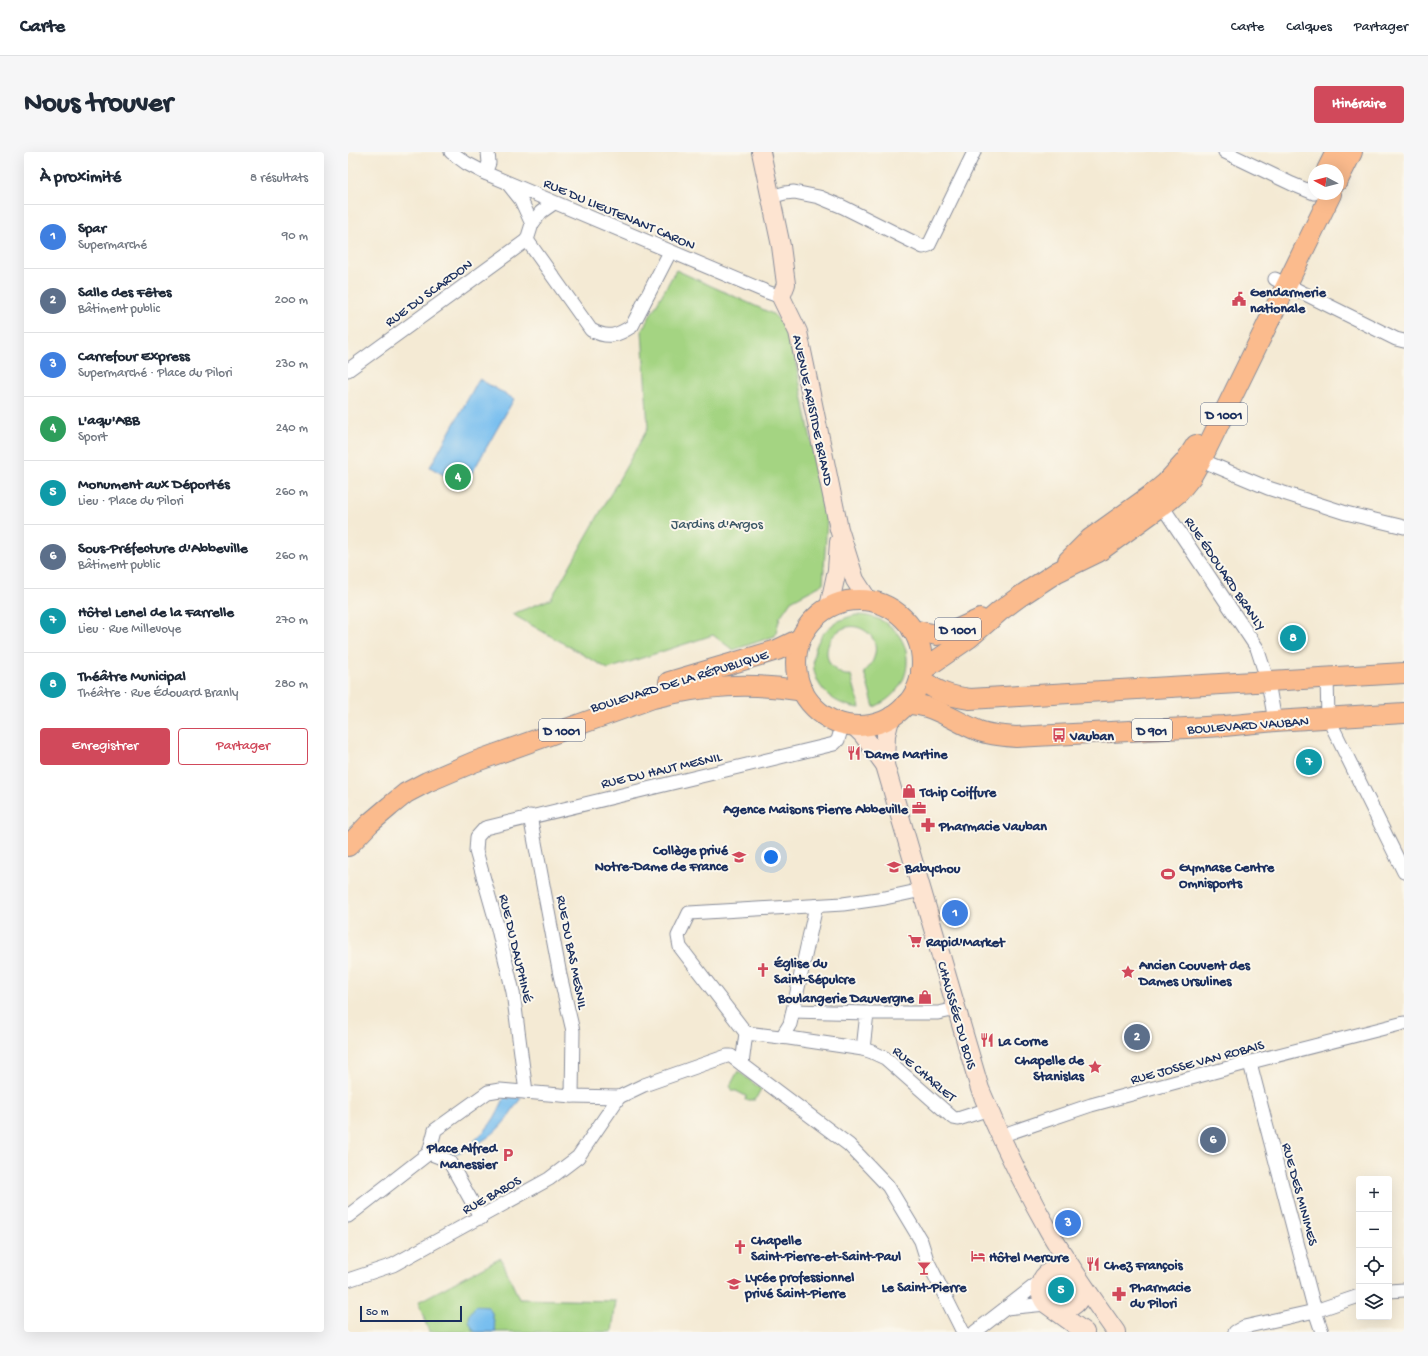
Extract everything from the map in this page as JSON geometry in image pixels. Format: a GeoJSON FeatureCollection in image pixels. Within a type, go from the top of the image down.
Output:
{"type":"FeatureCollection","features":[{"type":"Feature","properties":{"kind":"main road"},"geometry":{"type":"LineString","coordinates":[[1330,164],[1336,152]]}},
{"type":"Feature","properties":{"kind":"main road"},"geometry":{"type":"LineString","coordinates":[[1344,168],[1352,152]]}},
{"type":"Feature","properties":{"kind":"main road","name":"D 1001"},"geometry":{"type":"LineString","coordinates":[[912,630],[937,635],[949,633],[1000,611],[1057,572],[1098,552],[1179,492],[1191,477],[1200,460],[1319,200]]}},
{"type":"Feature","properties":{"kind":"main road","name":"D 1001"},"geometry":{"type":"LineString","coordinates":[[1057,572],[1090,539],[1166,483],[1185,462],[1195,446],[1281,283]]}},
{"type":"Feature","properties":{"kind":"main road"},"geometry":{"type":"LineString","coordinates":[[849,600],[868,600],[878,602],[891,609],[902,617],[912,630],[920,649],[921,675],[915,691],[906,704],[891,716],[871,724],[848,724],[829,718],[818,711],[810,702],[798,680],[796,655],[800,639],[811,622],[829,607],[849,600]]}},
{"type":"Feature","properties":{"kind":"main road"},"geometry":{"type":"LineString","coordinates":[[921,675],[969,638],[1000,611]]}},
{"type":"Feature","properties":{"kind":"main road","name":"BOULEVARD DE LA RÉPUBLIQUE"},"geometry":{"type":"LineString","coordinates":[[348,828],[382,795],[440,760],[493,740],[624,697],[776,650],[800,639]]}},
{"type":"Feature","properties":{"kind":"main road"},"geometry":{"type":"LineString","coordinates":[[921,675],[929,686],[936,690],[952,696],[970,699],[1404,673]]}},
{"type":"Feature","properties":{"kind":"main road","name":"BOULEVARD DE LA RÉPUBLIQUE"},"geometry":{"type":"LineString","coordinates":[[348,846],[370,823],[406,793],[427,782],[474,762],[653,698],[681,691],[732,685],[803,691]]}},
{"type":"Feature","properties":{"kind":"main road","name":"BOULEVARD VAUBAN"},"geometry":{"type":"LineString","coordinates":[[906,704],[927,706],[941,711],[959,722],[981,732],[1016,737],[1224,726],[1275,721],[1404,713]]}},
{"type":"Feature","properties":{"kind":"street","name":"RUE DU LIEUTENANT CARON"},"geometry":{"type":"LineString","coordinates":[[451,152],[466,163],[485,173],[670,252],[781,297]]}},
{"type":"Feature","properties":{"kind":"street"},"geometry":{"type":"LineString","coordinates":[[485,173],[489,163],[488,152]]}},
{"type":"Feature","properties":{"kind":"street"},"geometry":{"type":"LineString","coordinates":[[761,152],[781,246],[786,284],[781,297]]}},
{"type":"Feature","properties":{"kind":"street"},"geometry":{"type":"LineString","coordinates":[[770,197],[785,192],[794,192],[819,197],[843,206],[923,247],[929,245],[974,152]]}},
{"type":"Feature","properties":{"kind":"street"},"geometry":{"type":"LineString","coordinates":[[1225,152],[1308,190]]}},
{"type":"Feature","properties":{"kind":"street"},"geometry":{"type":"LineString","coordinates":[[508,183],[521,200],[532,224]]}},
{"type":"Feature","properties":{"kind":"street"},"geometry":{"type":"LineString","coordinates":[[554,203],[541,212],[532,224],[527,240],[591,330],[601,336],[610,336],[622,332],[632,326],[670,252]]}},
{"type":"Feature","properties":{"kind":"street","name":"RUE DU SCARDON"},"geometry":{"type":"LineString","coordinates":[[348,370],[527,240]]}},
{"type":"Feature","properties":{"kind":"street"},"geometry":{"type":"LineString","coordinates":[[1281,283],[1396,339],[1404,341]]}},
{"type":"Feature","properties":{"kind":"street","name":"AVENUE ARISTIDE BRIAND"},"geometry":{"type":"LineString","coordinates":[[781,297],[798,332],[839,530],[855,580],[868,600]]}},
{"type":"Feature","properties":{"kind":"street"},"geometry":{"type":"LineString","coordinates":[[1200,460],[1268,488],[1346,513],[1404,527]]}},
{"type":"Feature","properties":{"kind":"street","name":"RUE ÉDOUARD BRANLY"},"geometry":{"type":"LineString","coordinates":[[1162,506],[1258,648],[1268,682],[1275,721]]}},
{"type":"Feature","properties":{"kind":"street","name":"AVENUE ARISTIDE BRIAND"},"geometry":{"type":"LineString","coordinates":[[829,607],[837,570],[839,530]]}},
{"type":"Feature","properties":{"kind":"street"},"geometry":{"type":"LineString","coordinates":[[1327,678],[1328,718],[1404,872]]}},
{"type":"Feature","properties":{"kind":"street","name":"CHAUSSÉE DU BOIS"},"geometry":{"type":"LineString","coordinates":[[891,716],[886,735],[885,765],[974,1069],[988,1109],[1021,1179],[1049,1232],[1116,1332]]}},
{"type":"Feature","properties":{"kind":"street","name":"CHAUSSÉE DU BOIS"},"geometry":{"type":"LineString","coordinates":[[848,724],[863,735],[885,765]]}},
{"type":"Feature","properties":{"kind":"street","name":"RUE DU HAUT MESNIL"},"geometry":{"type":"LineString","coordinates":[[477,837],[485,828],[530,816],[834,744],[848,724]]}},
{"type":"Feature","properties":{"kind":"street","name":"RUE DU BAS MESNIL"},"geometry":{"type":"LineString","coordinates":[[530,816],[560,975],[573,1031],[572,1096]]}},
{"type":"Feature","properties":{"kind":"street","name":"RUE DU DAUPHINÉ"},"geometry":{"type":"LineString","coordinates":[[477,837],[476,851],[497,925],[513,992],[526,1092]]}},
{"type":"Feature","properties":{"kind":"street"},"geometry":{"type":"LineString","coordinates":[[742,1064],[746,1034],[680,947],[678,936],[689,913],[816,906],[885,898],[922,890]]}},
{"type":"Feature","properties":{"kind":"street"},"geometry":{"type":"LineString","coordinates":[[782,1037],[790,1024],[816,906]]}},
{"type":"Feature","properties":{"kind":"street"},"geometry":{"type":"LineString","coordinates":[[793,1011],[938,1013],[957,1009]]}},
{"type":"Feature","properties":{"kind":"street"},"geometry":{"type":"LineString","coordinates":[[746,1034],[782,1037],[863,1049],[867,1013]]}},
{"type":"Feature","properties":{"kind":"street","name":"RUE JOSSE VAN ROBAIS"},"geometry":{"type":"LineString","coordinates":[[1000,1136],[1092,1105],[1404,1023]]}},
{"type":"Feature","properties":{"kind":"street","name":"RUE CHARLET"},"geometry":{"type":"LineString","coordinates":[[863,1049],[886,1058],[953,1118],[958,1119],[988,1109]]}},
{"type":"Feature","properties":{"kind":"street"},"geometry":{"type":"LineString","coordinates":[[348,1216],[430,1154],[435,1130],[488,1092],[500,1090],[572,1096],[619,1097],[644,1085],[727,1056],[732,1056],[849,1145],[888,1186],[921,1241],[927,1260],[963,1332]]}},
{"type":"Feature","properties":{"kind":"street","name":"RUE DES MINIMES"},"geometry":{"type":"LineString","coordinates":[[1250,1063],[1315,1311],[1322,1332]]}},
{"type":"Feature","properties":{"kind":"street","name":"RUE BABOS"},"geometry":{"type":"LineString","coordinates":[[348,1280],[393,1265],[549,1180],[578,1157],[619,1097]]}},
{"type":"Feature","properties":{"kind":"street"},"geometry":{"type":"LineString","coordinates":[[430,1154],[449,1161],[480,1218]]}},
{"type":"Feature","properties":{"kind":"street"},"geometry":{"type":"LineString","coordinates":[[1049,1232],[1050,1253],[1045,1276],[1040,1286],[1042,1299],[1050,1307],[1085,1332]]}},
{"type":"Feature","properties":{"kind":"street"},"geometry":{"type":"LineString","coordinates":[[980,1330],[1006,1308],[1054,1269],[1067,1269],[1073,1272],[1080,1280],[1082,1289],[1078,1302],[1067,1309],[1050,1307],[1006,1308]]}},
{"type":"Feature","properties":{"kind":"street"},"geometry":{"type":"LineString","coordinates":[[1392,1291],[1404,1290]]}},
{"type":"Feature","properties":{"kind":"street"},"geometry":{"type":"LineString","coordinates":[[1235,1332],[1244,1327],[1315,1311],[1356,1297]]}},
{"type":"Feature","properties":{"kind":"green space","name":"Jardins d'Argos"},"geometry":{"type":"Polygon","coordinates":[[[676,270],[773,314],[783,324],[791,339],[827,520],[823,584],[791,601],[780,617],[775,636],[733,650],[713,635],[608,669],[512,614],[551,599],[648,428],[642,330],[676,270]]]}},
{"type":"Feature","properties":{"kind":"green space"},"geometry":{"type":"Polygon","coordinates":[[[856,615],[875,618],[890,626],[901,638],[906,652],[907,668],[902,683],[891,696],[874,707],[864,672],[872,663],[875,652],[874,641],[867,632],[857,627],[848,627],[839,631],[832,637],[828,645],[827,654],[830,663],[837,671],[851,675],[860,708],[840,703],[826,693],[817,679],[813,664],[816,648],[823,634],[837,622],[856,615]]]}},
{"type":"Feature","properties":{"kind":"green space"},"geometry":{"type":"Polygon","coordinates":[[[738,1071],[761,1089],[755,1100],[745,1100],[746,1096],[733,1091],[730,1086],[738,1071]]]}},
{"type":"Feature","properties":{"kind":"green space"},"geometry":{"type":"Polygon","coordinates":[[[501,1258],[519,1299],[616,1301],[612,1332],[429,1332],[418,1302],[501,1258]]]}},
{"type":"Feature","properties":{"kind":"green space"},"geometry":{"type":"Polygon","coordinates":[[[1065,1277],[1074,1286],[1072,1298],[1060,1303],[1051,1295],[1049,1287],[1054,1281],[1065,1277]]]}},
{"type":"Feature","properties":{"kind":"water"},"geometry":{"type":"Polygon","coordinates":[[[479,379],[514,399],[464,487],[430,467],[479,379]]]}},
{"type":"Feature","properties":{"kind":"water"},"geometry":{"type":"Polygon","coordinates":[[[505,1096],[521,1098],[505,1121],[487,1138],[450,1156],[447,1152],[468,1145],[486,1130],[495,1117],[505,1096]]]}},
{"type":"Feature","properties":{"kind":"water"},"geometry":{"type":"Polygon","coordinates":[[[476,1306],[488,1307],[492,1313],[496,1332],[475,1332],[469,1322],[469,1319],[471,1312],[476,1306]]]}},
{"type":"Feature","properties":{"kind":"place","name":"Gendarmerie nationale"},"geometry":{"type":"Point","coordinates":[1239,299]}},
{"type":"Feature","properties":{"kind":"place","name":"L'aqu'ABB"},"geometry":{"type":"Point","coordinates":[458,477]}},
{"type":"Feature","properties":{"kind":"place","name":"Théâtre Municipal"},"geometry":{"type":"Point","coordinates":[1293,638]}},
{"type":"Feature","properties":{"kind":"place","name":"Vauban"},"geometry":{"type":"Point","coordinates":[1059,735]}},
{"type":"Feature","properties":{"kind":"place","name":"Dame Martine"},"geometry":{"type":"Point","coordinates":[854,753]}},
{"type":"Feature","properties":{"kind":"place","name":"Hôtel Lenel de la Farrelle"},"geometry":{"type":"Point","coordinates":[1309,762]}},
{"type":"Feature","properties":{"kind":"place","name":"Tchip Coiffure"},"geometry":{"type":"Point","coordinates":[909,791]}},
{"type":"Feature","properties":{"kind":"place","name":"Agence Maisons Pierre Abbeville"},"geometry":{"type":"Point","coordinates":[919,808]}},
{"type":"Feature","properties":{"kind":"place","name":"Pharmacie Vauban"},"geometry":{"type":"Point","coordinates":[928,825]}},
{"type":"Feature","properties":{"kind":"place","name":"Collège privé Notre-Dame de France"},"geometry":{"type":"Point","coordinates":[739,857]}},
{"type":"Feature","properties":{"kind":"place","name":"Babychou"},"geometry":{"type":"Point","coordinates":[894,867]}},
{"type":"Feature","properties":{"kind":"place","name":"Gymnase Centre Omnisports"},"geometry":{"type":"Point","coordinates":[1168,874]}},
{"type":"Feature","properties":{"kind":"place","name":"Spar"},"geometry":{"type":"Point","coordinates":[955,913]}},
{"type":"Feature","properties":{"kind":"place","name":"Rapid'Market"},"geometry":{"type":"Point","coordinates":[915,941]}},
{"type":"Feature","properties":{"kind":"place","name":"Église du Saint-Sépulcre"},"geometry":{"type":"Point","coordinates":[763,970]}},
{"type":"Feature","properties":{"kind":"place","name":"Ancien Couvent des Dames Ursulines"},"geometry":{"type":"Point","coordinates":[1128,972]}},
{"type":"Feature","properties":{"kind":"place","name":"Boulangerie Dauvergne"},"geometry":{"type":"Point","coordinates":[925,997]}},
{"type":"Feature","properties":{"kind":"place","name":"Salle des Fêtes"},"geometry":{"type":"Point","coordinates":[1137,1037]}},
{"type":"Feature","properties":{"kind":"place","name":"La Corne"},"geometry":{"type":"Point","coordinates":[987,1040]}},
{"type":"Feature","properties":{"kind":"place","name":"Chapelle de Stanislas"},"geometry":{"type":"Point","coordinates":[1095,1067]}},
{"type":"Feature","properties":{"kind":"place","name":"Sous-Préfecture d'Abbeville"},"geometry":{"type":"Point","coordinates":[1213,1140]}},
{"type":"Feature","properties":{"kind":"place","name":"Place Alfred Manessier"},"geometry":{"type":"Point","coordinates":[508,1155]}},
{"type":"Feature","properties":{"kind":"place","name":"Carrefour Express"},"geometry":{"type":"Point","coordinates":[1068,1223]}},
{"type":"Feature","properties":{"kind":"place","name":"Chapelle Saint-Pierre-et-Saint-Paul"},"geometry":{"type":"Point","coordinates":[740,1247]}},
{"type":"Feature","properties":{"kind":"place","name":"Hôtel Mercure"},"geometry":{"type":"Point","coordinates":[978,1256]}},
{"type":"Feature","properties":{"kind":"place","name":"Chez François"},"geometry":{"type":"Point","coordinates":[1093,1264]}},
{"type":"Feature","properties":{"kind":"place","name":"Le Saint-Pierre"},"geometry":{"type":"Point","coordinates":[924,1268]}},
{"type":"Feature","properties":{"kind":"place","name":"Lycée professionnel privé Saint-Pierre"},"geometry":{"type":"Point","coordinates":[734,1284]}},
{"type":"Feature","properties":{"kind":"place","name":"Monument aux Déportés"},"geometry":{"type":"Point","coordinates":[1061,1290]}},
{"type":"Feature","properties":{"kind":"place","name":"Pharmacie du Pilori"},"geometry":{"type":"Point","coordinates":[1119,1294]}}]}
